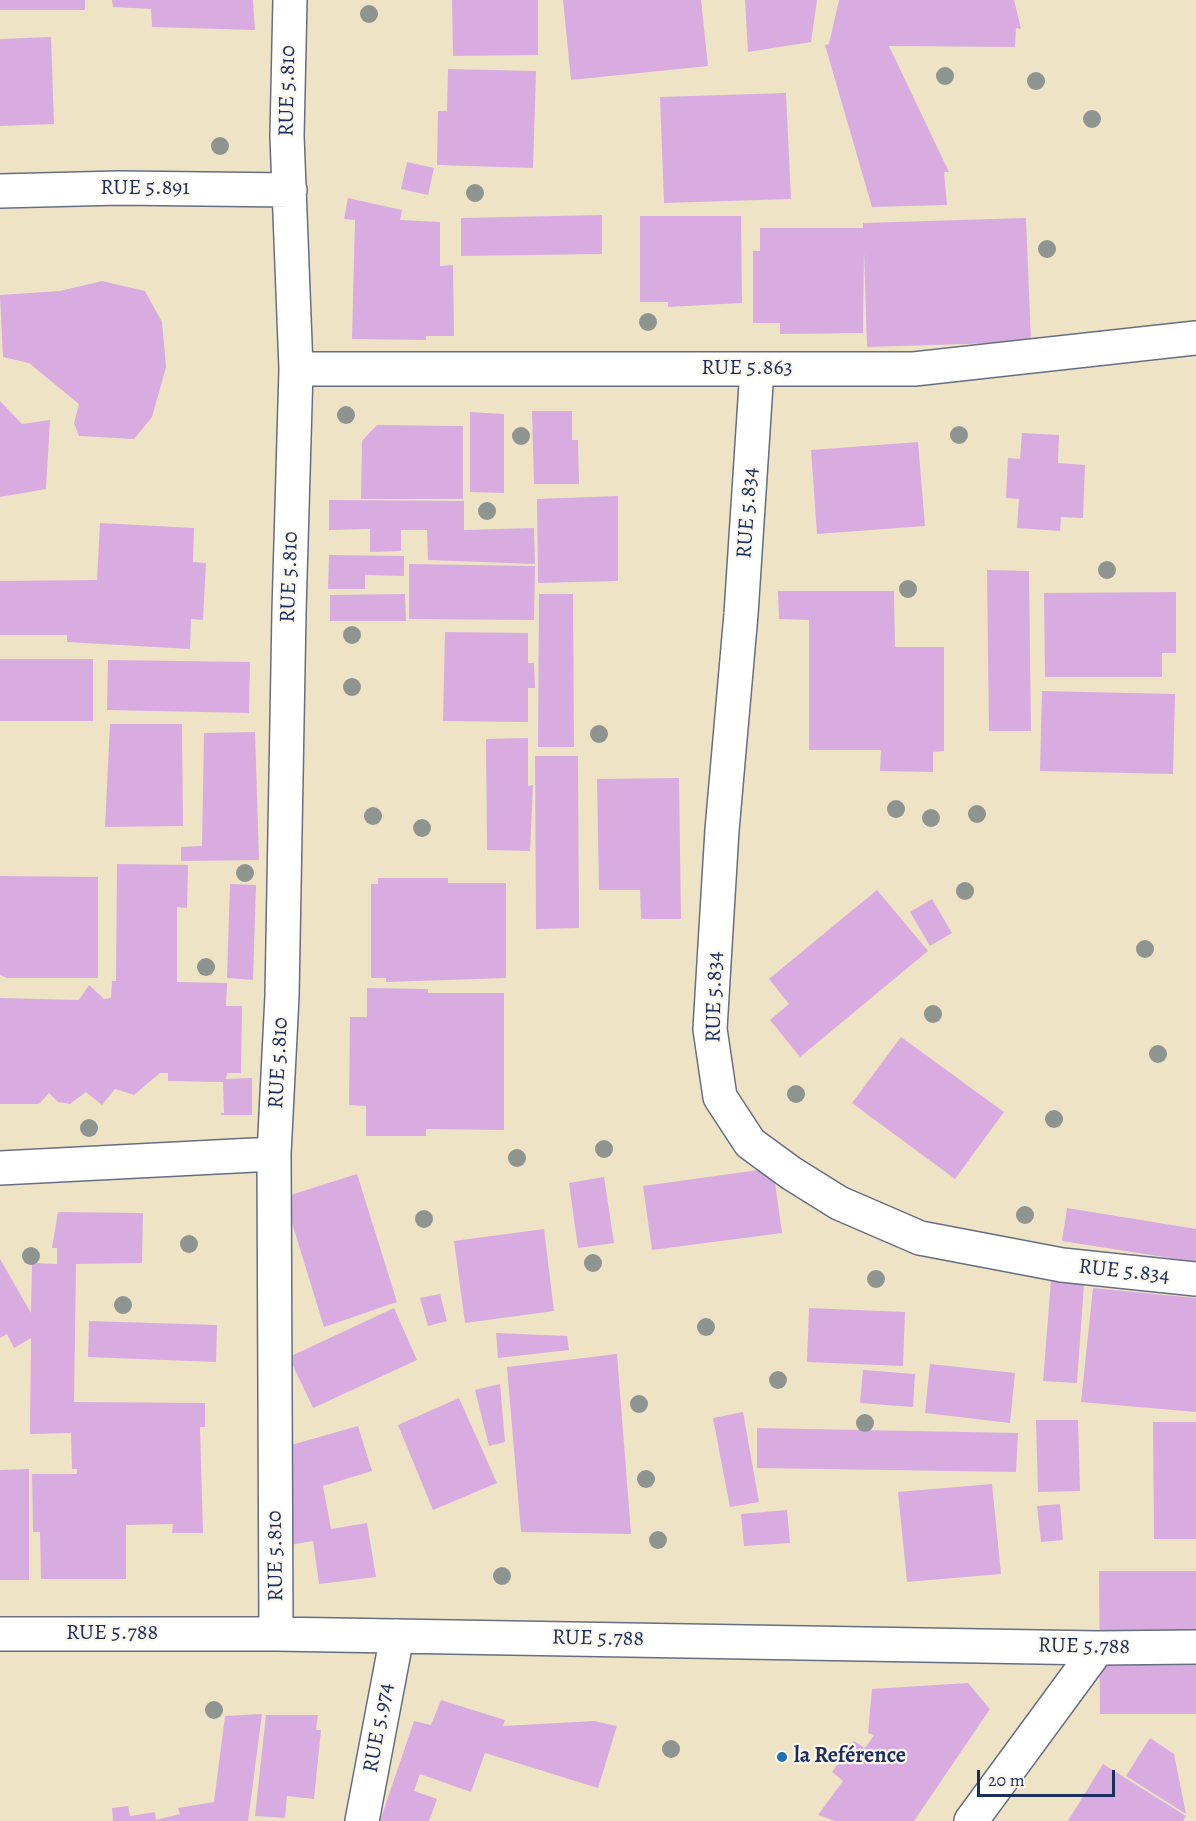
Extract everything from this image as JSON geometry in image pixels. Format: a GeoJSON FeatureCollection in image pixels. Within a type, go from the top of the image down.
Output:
{"type":"FeatureCollection","features":[{"type":"Feature","properties":{"kind":"street","name":"RUE 5.810"},"geometry":{"type":"LineString","coordinates":[[276,1634],[274,1154],[282,996],[296,369],[287,136],[290,0]]}},
{"type":"Feature","properties":{"kind":"street","name":"RUE 5.891"},"geometry":{"type":"LineString","coordinates":[[0,191],[119,188],[290,190]]}},
{"type":"Feature","properties":{"kind":"street","name":"RUE 5.863"},"geometry":{"type":"LineString","coordinates":[[296,369],[914,369],[1196,338]]}},
{"type":"Feature","properties":{"kind":"street","name":"RUE 5.834"},"geometry":{"type":"LineString","coordinates":[[757,369],[741,614],[722,830],[710,1029],[720,1097],[750,1143],[791,1173],[839,1203],[920,1238],[1062,1265],[1196,1279]]}},
{"type":"Feature","properties":{"kind":"street"},"geometry":{"type":"LineString","coordinates":[[0,1168],[274,1154]]}},
{"type":"Feature","properties":{"kind":"street","name":"RUE 5.788"},"geometry":{"type":"LineString","coordinates":[[0,1634],[276,1634],[1098,1648],[1196,1647]]}},
{"type":"Feature","properties":{"kind":"street","name":"RUE 5.974"},"geometry":{"type":"LineString","coordinates":[[362,1821],[397,1636]]}},
{"type":"Feature","properties":{"kind":"street"},"geometry":{"type":"LineString","coordinates":[[971,1821],[1098,1648]]}},
{"type":"Feature","properties":{"kind":"building"},"geometry":{"type":"Polygon","coordinates":[[[0,0],[85,0],[85,10],[0,10],[0,0]]]}},
{"type":"Feature","properties":{"kind":"building"},"geometry":{"type":"Polygon","coordinates":[[[112,0],[253,0],[255,30],[152,27],[151,9],[113,7],[112,0]]]}},
{"type":"Feature","properties":{"kind":"building"},"geometry":{"type":"Polygon","coordinates":[[[452,0],[538,0],[538,55],[453,56],[452,0]]]}},
{"type":"Feature","properties":{"kind":"building"},"geometry":{"type":"Polygon","coordinates":[[[563,0],[701,0],[708,66],[571,80],[563,0]]]}},
{"type":"Feature","properties":{"kind":"building"},"geometry":{"type":"Polygon","coordinates":[[[745,0],[817,0],[811,42],[748,52],[745,0]]]}},
{"type":"Feature","properties":{"kind":"building"},"geometry":{"type":"Polygon","coordinates":[[[839,0],[1014,0],[1021,29],[1016,28],[1015,47],[889,46],[949,172],[944,172],[947,205],[872,207],[825,45],[829,44],[839,0]]]}},
{"type":"Feature","properties":{"kind":"building"},"geometry":{"type":"Polygon","coordinates":[[[51,37],[54,124],[0,126],[0,39],[51,37]]]}},
{"type":"Feature","properties":{"kind":"building"},"geometry":{"type":"Polygon","coordinates":[[[448,69],[536,71],[533,168],[437,165],[438,111],[447,111],[448,69]]]}},
{"type":"Feature","properties":{"kind":"building"},"geometry":{"type":"Polygon","coordinates":[[[786,93],[791,199],[664,203],[660,97],[786,93]]]}},
{"type":"Feature","properties":{"kind":"building"},"geometry":{"type":"Polygon","coordinates":[[[407,162],[434,168],[428,195],[401,189],[407,162]]]}},
{"type":"Feature","properties":{"kind":"building"},"geometry":{"type":"Polygon","coordinates":[[[348,198],[402,210],[400,220],[440,222],[440,266],[453,265],[454,336],[426,336],[426,340],[352,339],[355,220],[344,219],[348,198]]]}},
{"type":"Feature","properties":{"kind":"building"},"geometry":{"type":"Polygon","coordinates":[[[602,215],[602,254],[461,256],[461,218],[602,215]]]}},
{"type":"Feature","properties":{"kind":"building"},"geometry":{"type":"Polygon","coordinates":[[[640,216],[741,216],[742,303],[668,307],[668,302],[640,302],[640,216]]]}},
{"type":"Feature","properties":{"kind":"building"},"geometry":{"type":"Polygon","coordinates":[[[1026,218],[1031,342],[867,347],[864,251],[863,333],[780,334],[780,323],[753,323],[753,251],[760,251],[760,228],[863,228],[863,223],[1026,218]]]}},
{"type":"Feature","properties":{"kind":"building"},"geometry":{"type":"Polygon","coordinates":[[[102,281],[145,291],[162,322],[166,367],[152,417],[134,439],[79,436],[74,423],[79,404],[29,363],[3,357],[0,295],[60,291],[102,281]]]}},
{"type":"Feature","properties":{"kind":"building"},"geometry":{"type":"Polygon","coordinates":[[[0,401],[22,424],[50,420],[46,489],[0,497],[0,401]]]}},
{"type":"Feature","properties":{"kind":"building"},"geometry":{"type":"Polygon","coordinates":[[[532,411],[572,411],[572,440],[578,440],[579,484],[534,484],[532,411]]]}},
{"type":"Feature","properties":{"kind":"building"},"geometry":{"type":"Polygon","coordinates":[[[470,412],[504,414],[504,493],[470,492],[470,412]]]}},
{"type":"Feature","properties":{"kind":"building"},"geometry":{"type":"Polygon","coordinates":[[[377,425],[463,426],[463,499],[361,499],[362,441],[377,425]]]}},
{"type":"Feature","properties":{"kind":"building"},"geometry":{"type":"Polygon","coordinates":[[[1022,433],[1059,435],[1058,463],[1085,465],[1083,518],[1061,517],[1060,531],[1017,528],[1019,499],[1006,498],[1008,458],[1020,459],[1022,433]]]}},
{"type":"Feature","properties":{"kind":"building"},"geometry":{"type":"Polygon","coordinates":[[[918,442],[925,526],[817,534],[811,450],[918,442]]]}},
{"type":"Feature","properties":{"kind":"building"},"geometry":{"type":"Polygon","coordinates":[[[618,496],[618,581],[538,583],[537,499],[618,496]]]}},
{"type":"Feature","properties":{"kind":"building"},"geometry":{"type":"Polygon","coordinates":[[[329,500],[464,501],[464,530],[534,528],[535,564],[428,560],[427,530],[401,530],[401,551],[370,552],[370,529],[329,530],[329,500]]]}},
{"type":"Feature","properties":{"kind":"building"},"geometry":{"type":"Polygon","coordinates":[[[100,523],[194,528],[193,562],[206,563],[203,620],[191,619],[190,649],[67,642],[67,635],[0,635],[0,581],[97,580],[100,523]]]}},
{"type":"Feature","properties":{"kind":"building"},"geometry":{"type":"Polygon","coordinates":[[[329,555],[404,556],[404,576],[365,575],[365,589],[328,589],[329,555]]]}},
{"type":"Feature","properties":{"kind":"building"},"geometry":{"type":"Polygon","coordinates":[[[409,564],[535,566],[534,620],[409,619],[409,564]]]}},
{"type":"Feature","properties":{"kind":"building"},"geometry":{"type":"Polygon","coordinates":[[[987,570],[1029,571],[1031,731],[989,731],[987,570]]]}},
{"type":"Feature","properties":{"kind":"building"},"geometry":{"type":"Polygon","coordinates":[[[778,591],[894,591],[895,647],[944,647],[944,751],[933,752],[933,772],[880,771],[881,750],[809,750],[809,620],[779,619],[778,591]]]}},
{"type":"Feature","properties":{"kind":"building"},"geometry":{"type":"Polygon","coordinates":[[[1176,592],[1176,653],[1162,653],[1162,677],[1045,677],[1044,593],[1176,592]]]}},
{"type":"Feature","properties":{"kind":"building"},"geometry":{"type":"Polygon","coordinates":[[[405,594],[406,621],[330,621],[330,595],[405,594]]]}},
{"type":"Feature","properties":{"kind":"building"},"geometry":{"type":"Polygon","coordinates":[[[539,594],[573,594],[574,747],[538,747],[539,594]]]}},
{"type":"Feature","properties":{"kind":"building"},"geometry":{"type":"Polygon","coordinates":[[[445,632],[528,633],[528,663],[534,663],[535,688],[528,688],[528,722],[443,721],[445,632]]]}},
{"type":"Feature","properties":{"kind":"building"},"geometry":{"type":"Polygon","coordinates":[[[0,659],[93,659],[93,721],[0,721],[0,659]]]}},
{"type":"Feature","properties":{"kind":"building"},"geometry":{"type":"Polygon","coordinates":[[[108,660],[250,662],[249,713],[107,710],[108,660]]]}},
{"type":"Feature","properties":{"kind":"building"},"geometry":{"type":"Polygon","coordinates":[[[1042,691],[1175,694],[1173,774],[1040,771],[1042,691]]]}},
{"type":"Feature","properties":{"kind":"building"},"geometry":{"type":"Polygon","coordinates":[[[110,724],[182,724],[183,826],[105,827],[110,724]]]}},
{"type":"Feature","properties":{"kind":"building"},"geometry":{"type":"Polygon","coordinates":[[[255,732],[259,860],[181,861],[181,847],[202,846],[204,733],[255,732]]]}},
{"type":"Feature","properties":{"kind":"building"},"geometry":{"type":"Polygon","coordinates":[[[528,738],[528,786],[533,785],[530,851],[487,850],[486,739],[528,738]]]}},
{"type":"Feature","properties":{"kind":"building"},"geometry":{"type":"Polygon","coordinates":[[[535,756],[578,756],[579,928],[536,929],[535,756]]]}},
{"type":"Feature","properties":{"kind":"building"},"geometry":{"type":"Polygon","coordinates":[[[679,778],[681,919],[641,919],[640,890],[599,890],[597,779],[679,778]]]}},
{"type":"Feature","properties":{"kind":"building"},"geometry":{"type":"Polygon","coordinates":[[[117,864],[188,865],[187,908],[177,907],[177,982],[227,983],[226,1006],[242,1006],[241,1073],[227,1073],[226,1079],[252,1078],[252,1115],[221,1115],[224,1113],[223,1082],[168,1081],[168,1073],[160,1073],[134,1095],[115,1089],[102,1105],[86,1092],[70,1104],[58,1102],[49,1093],[39,1104],[0,1104],[0,998],[79,1000],[89,985],[104,999],[111,998],[112,981],[116,981],[117,864]]]}},
{"type":"Feature","properties":{"kind":"building"},"geometry":{"type":"Polygon","coordinates":[[[0,876],[98,877],[98,978],[7,978],[0,975],[0,876]]]}},
{"type":"Feature","properties":{"kind":"building"},"geometry":{"type":"Polygon","coordinates":[[[378,878],[448,878],[448,883],[506,883],[506,978],[386,982],[386,978],[371,978],[371,884],[378,884],[378,878]]]}},
{"type":"Feature","properties":{"kind":"building"},"geometry":{"type":"Polygon","coordinates":[[[230,884],[256,885],[253,980],[227,978],[230,884]]]}},
{"type":"Feature","properties":{"kind":"building"},"geometry":{"type":"Polygon","coordinates":[[[877,890],[928,951],[800,1057],[770,1020],[789,1004],[769,979],[877,890]]]}},
{"type":"Feature","properties":{"kind":"building"},"geometry":{"type":"Polygon","coordinates":[[[932,899],[952,933],[930,946],[910,912],[932,899]]]}},
{"type":"Feature","properties":{"kind":"building"},"geometry":{"type":"Polygon","coordinates":[[[367,988],[428,989],[428,993],[504,993],[504,1130],[426,1129],[426,1136],[366,1136],[366,1106],[349,1105],[350,1017],[367,1017],[367,988]]]}},
{"type":"Feature","properties":{"kind":"building"},"geometry":{"type":"Polygon","coordinates":[[[901,1037],[1004,1112],[955,1179],[852,1103],[901,1037]]]}},
{"type":"Feature","properties":{"kind":"building"},"geometry":{"type":"Polygon","coordinates":[[[773,1168],[782,1233],[652,1250],[643,1186],[773,1168]]]}},
{"type":"Feature","properties":{"kind":"building"},"geometry":{"type":"Polygon","coordinates":[[[357,1174],[397,1302],[324,1327],[284,1197],[357,1174]]]}},
{"type":"Feature","properties":{"kind":"building"},"geometry":{"type":"Polygon","coordinates":[[[604,1177],[614,1243],[578,1248],[569,1183],[604,1177]]]}},
{"type":"Feature","properties":{"kind":"building"},"geometry":{"type":"Polygon","coordinates":[[[1067,1208],[1196,1229],[1196,1262],[1062,1241],[1067,1208]]]}},
{"type":"Feature","properties":{"kind":"building"},"geometry":{"type":"Polygon","coordinates":[[[58,1212],[143,1213],[142,1263],[76,1264],[74,1402],[205,1403],[205,1427],[200,1427],[203,1533],[172,1533],[173,1524],[126,1525],[126,1579],[41,1579],[40,1532],[33,1532],[32,1474],[77,1474],[77,1469],[72,1469],[71,1433],[30,1434],[31,1338],[14,1348],[7,1334],[0,1338],[0,1259],[31,1313],[32,1263],[57,1264],[57,1248],[52,1248],[58,1212]]]}},
{"type":"Feature","properties":{"kind":"building"},"geometry":{"type":"Polygon","coordinates":[[[544,1229],[554,1311],[465,1323],[454,1241],[544,1229]]]}},
{"type":"Feature","properties":{"kind":"building"},"geometry":{"type":"Polygon","coordinates":[[[1051,1281],[1084,1284],[1077,1383],[1043,1381],[1051,1281]]]}},
{"type":"Feature","properties":{"kind":"building"},"geometry":{"type":"Polygon","coordinates":[[[1093,1288],[1196,1298],[1196,1412],[1081,1402],[1093,1288]]]}},
{"type":"Feature","properties":{"kind":"building"},"geometry":{"type":"Polygon","coordinates":[[[440,1294],[447,1321],[428,1326],[420,1298],[440,1294]]]}},
{"type":"Feature","properties":{"kind":"building"},"geometry":{"type":"Polygon","coordinates":[[[394,1308],[417,1360],[313,1408],[289,1357],[394,1308]]]}},
{"type":"Feature","properties":{"kind":"building"},"geometry":{"type":"Polygon","coordinates":[[[809,1308],[905,1312],[903,1366],[807,1362],[809,1308]]]}},
{"type":"Feature","properties":{"kind":"building"},"geometry":{"type":"Polygon","coordinates":[[[89,1321],[217,1325],[216,1362],[88,1357],[89,1321]]]}},
{"type":"Feature","properties":{"kind":"building"},"geometry":{"type":"Polygon","coordinates":[[[496,1333],[567,1336],[569,1350],[498,1358],[496,1333]]]}},
{"type":"Feature","properties":{"kind":"building"},"geometry":{"type":"Polygon","coordinates":[[[617,1354],[631,1534],[521,1532],[507,1367],[617,1354]]]}},
{"type":"Feature","properties":{"kind":"building"},"geometry":{"type":"Polygon","coordinates":[[[930,1364],[1015,1373],[1010,1423],[925,1413],[930,1364]]]}},
{"type":"Feature","properties":{"kind":"building"},"geometry":{"type":"Polygon","coordinates":[[[863,1370],[915,1374],[913,1407],[860,1403],[863,1370]]]}},
{"type":"Feature","properties":{"kind":"building"},"geometry":{"type":"Polygon","coordinates":[[[500,1384],[505,1442],[489,1446],[475,1390],[500,1384]]]}},
{"type":"Feature","properties":{"kind":"building"},"geometry":{"type":"Polygon","coordinates":[[[459,1398],[497,1483],[433,1510],[398,1425],[459,1398]]]}},
{"type":"Feature","properties":{"kind":"building"},"geometry":{"type":"Polygon","coordinates":[[[743,1412],[759,1502],[730,1507],[713,1418],[743,1412]]]}},
{"type":"Feature","properties":{"kind":"building"},"geometry":{"type":"Polygon","coordinates":[[[1036,1420],[1078,1420],[1080,1491],[1038,1492],[1036,1420]]]}},
{"type":"Feature","properties":{"kind":"building"},"geometry":{"type":"Polygon","coordinates":[[[1153,1422],[1196,1422],[1196,1539],[1154,1539],[1153,1422]]]}},
{"type":"Feature","properties":{"kind":"building"},"geometry":{"type":"Polygon","coordinates":[[[358,1426],[372,1471],[323,1486],[331,1529],[367,1523],[376,1577],[319,1584],[313,1541],[290,1545],[277,1449],[358,1426]]]}},
{"type":"Feature","properties":{"kind":"building"},"geometry":{"type":"Polygon","coordinates":[[[757,1428],[1018,1433],[1016,1472],[757,1468],[757,1428]]]}},
{"type":"Feature","properties":{"kind":"building"},"geometry":{"type":"Polygon","coordinates":[[[29,1469],[29,1580],[0,1580],[0,1470],[29,1469]]]}},
{"type":"Feature","properties":{"kind":"building"},"geometry":{"type":"Polygon","coordinates":[[[992,1484],[1001,1574],[907,1582],[898,1492],[992,1484]]]}},
{"type":"Feature","properties":{"kind":"building"},"geometry":{"type":"Polygon","coordinates":[[[1060,1504],[1063,1540],[1041,1542],[1037,1506],[1060,1504]]]}},
{"type":"Feature","properties":{"kind":"building"},"geometry":{"type":"Polygon","coordinates":[[[787,1510],[790,1543],[744,1546],[741,1514],[787,1510]]]}},
{"type":"Feature","properties":{"kind":"building"},"geometry":{"type":"Polygon","coordinates":[[[1099,1571],[1196,1571],[1196,1714],[1100,1714],[1099,1571]]]}},
{"type":"Feature","properties":{"kind":"building"},"geometry":{"type":"Polygon","coordinates":[[[968,1683],[990,1709],[914,1821],[835,1821],[818,1815],[843,1781],[832,1772],[854,1741],[865,1748],[874,1735],[868,1733],[872,1689],[968,1683]]]}},
{"type":"Feature","properties":{"kind":"building"},"geometry":{"type":"Polygon","coordinates":[[[441,1700],[505,1720],[503,1726],[594,1721],[617,1726],[598,1788],[485,1753],[471,1792],[420,1774],[414,1791],[437,1799],[429,1821],[380,1821],[414,1721],[431,1725],[441,1700]]]}},
{"type":"Feature","properties":{"kind":"building"},"geometry":{"type":"Polygon","coordinates":[[[262,1714],[248,1821],[113,1821],[112,1808],[128,1806],[130,1816],[155,1812],[156,1820],[180,1814],[178,1808],[214,1802],[225,1716],[262,1714]]]}},
{"type":"Feature","properties":{"kind":"building"},"geometry":{"type":"Polygon","coordinates":[[[266,1715],[318,1715],[316,1730],[321,1730],[314,1799],[287,1796],[285,1818],[255,1816],[266,1715]]]}},
{"type":"Feature","properties":{"kind":"building"},"geometry":{"type":"Polygon","coordinates":[[[1150,1738],[1174,1754],[1186,1814],[1126,1776],[1150,1738]]]}},
{"type":"Feature","properties":{"kind":"building"},"geometry":{"type":"Polygon","coordinates":[[[1103,1764],[1186,1816],[1183,1821],[1068,1821],[1103,1764]]]}},
{"type":"Feature","properties":{"kind":"place","name":"la Reférence"},"geometry":{"type":"Point","coordinates":[782,1757]}}]}
